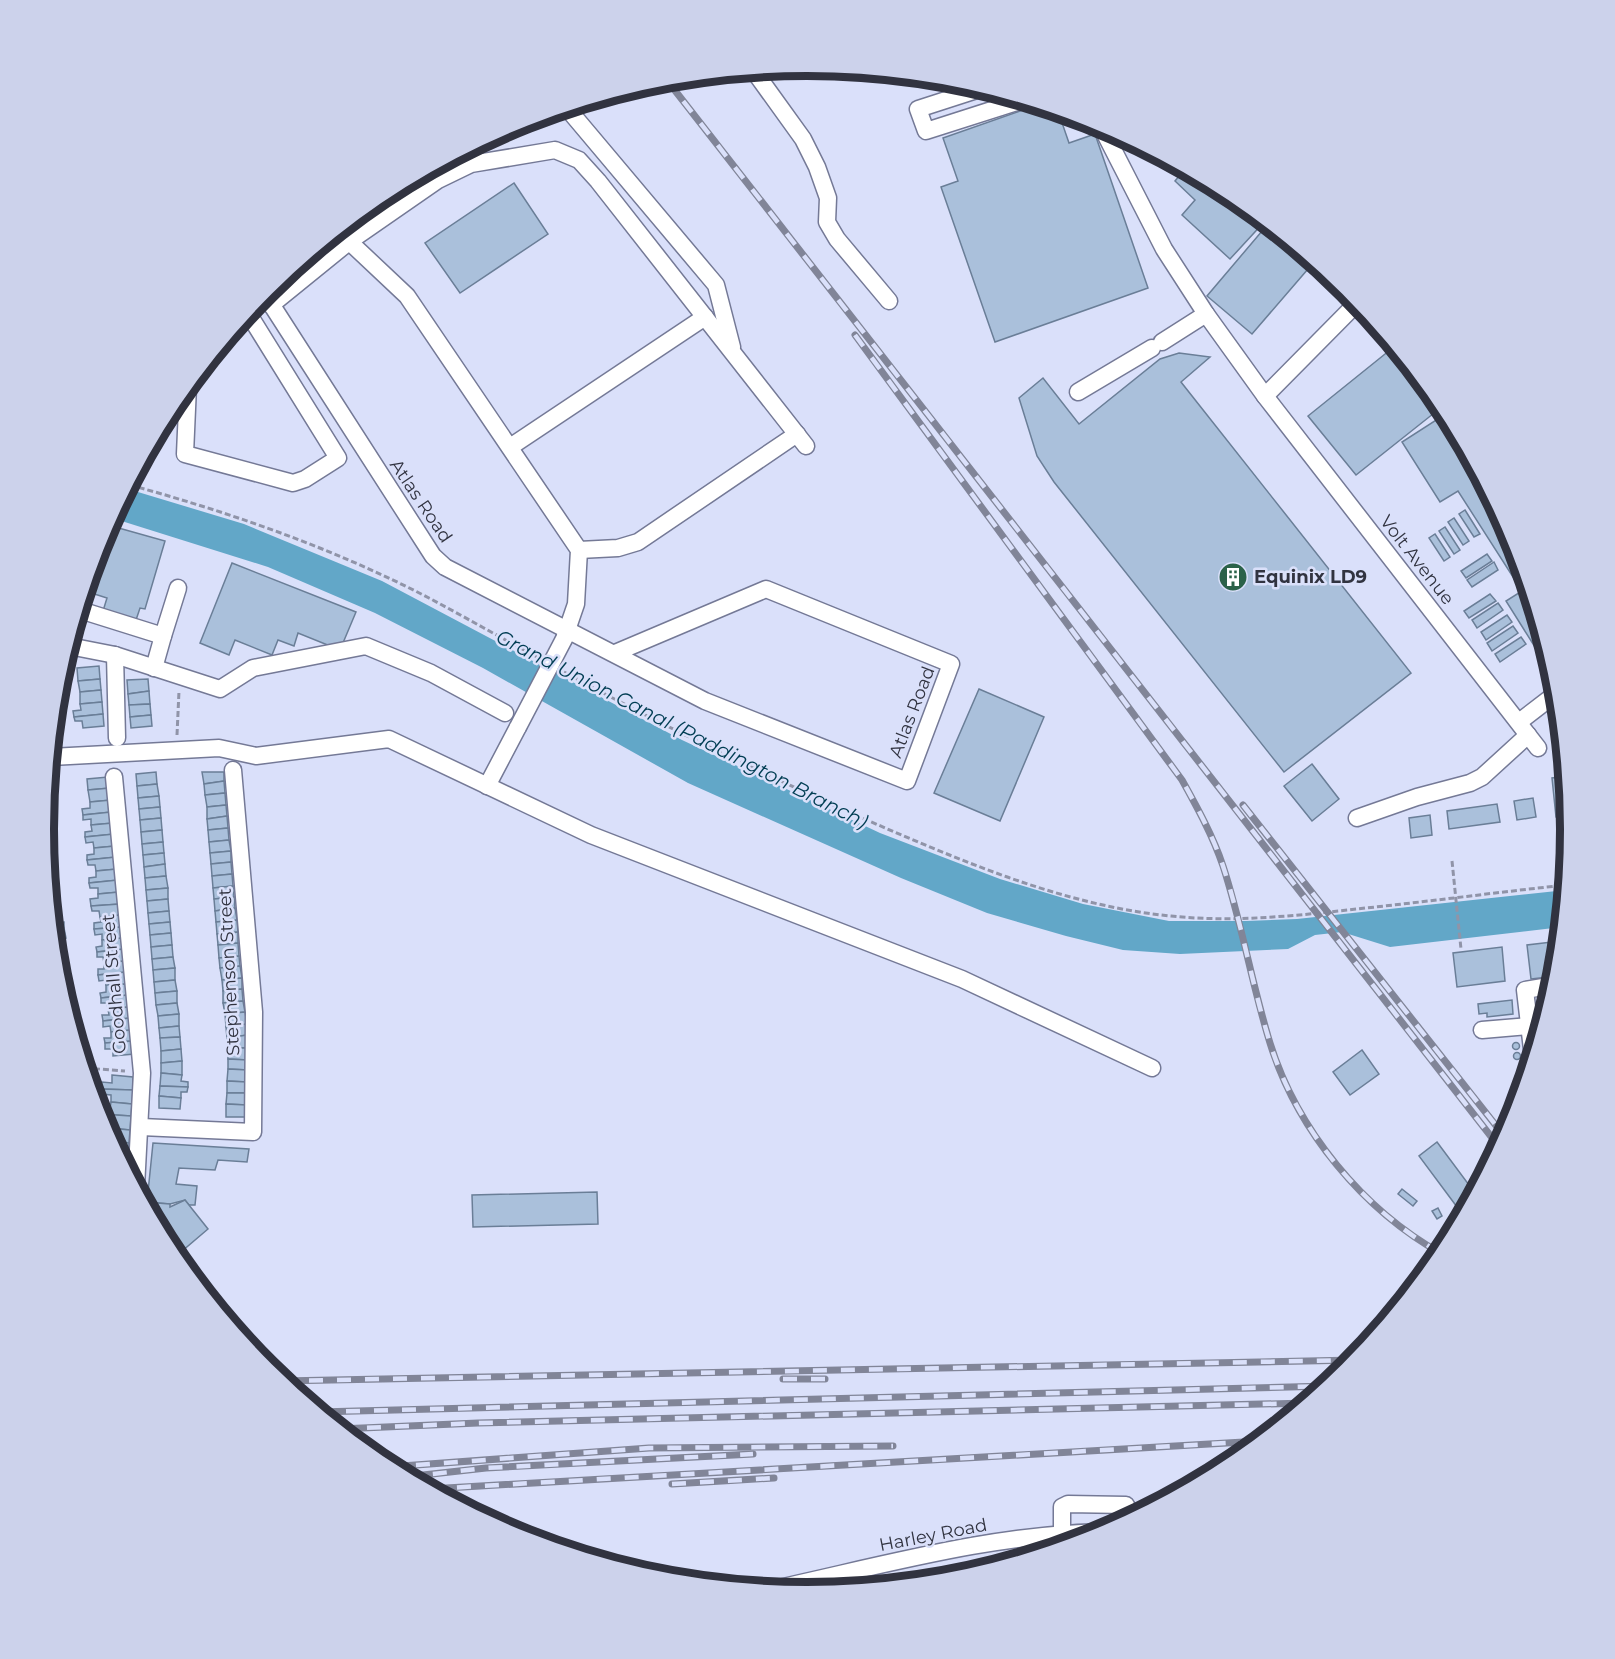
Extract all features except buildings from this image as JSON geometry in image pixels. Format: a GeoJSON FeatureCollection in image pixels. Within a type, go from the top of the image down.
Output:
{"type":"FeatureCollection","features":[{"type":"Feature","properties":{"kind":"street"},"geometry":{"type":"LineString","coordinates":[[759,78],[791,118],[817,167],[828,198],[827,222],[837,239],[889,301]]}},
{"type":"Feature","properties":{"kind":"street"},"geometry":{"type":"LineString","coordinates":[[967,93],[918,109],[926,131],[996,100]]}},
{"type":"Feature","properties":{"kind":"street"},"geometry":{"type":"LineString","coordinates":[[572,114],[716,285],[734,353]]}},
{"type":"Feature","properties":{"kind":"street","name":"Volt Avenue"},"geometry":{"type":"LineString","coordinates":[[1107,138],[1164,249],[1206,314],[1265,396],[1528,735]]}},
{"type":"Feature","properties":{"kind":"street"},"geometry":{"type":"LineString","coordinates":[[344,236],[438,180],[471,164],[555,150],[579,160],[802,440],[638,542],[618,548],[579,549]]}},
{"type":"Feature","properties":{"kind":"street"},"geometry":{"type":"LineString","coordinates":[[344,236],[407,296],[579,549],[576,604],[566,635],[487,786]]}},
{"type":"Feature","properties":{"kind":"street"},"geometry":{"type":"LineString","coordinates":[[308,266],[338,241]]}},
{"type":"Feature","properties":{"kind":"street","name":"Atlas Road"},"geometry":{"type":"LineString","coordinates":[[270,302],[433,556],[445,567],[566,635],[615,653],[705,701],[907,781],[951,664],[766,590],[615,653]]}},
{"type":"Feature","properties":{"kind":"street"},"geometry":{"type":"LineString","coordinates":[[1265,396],[1351,309]]}},
{"type":"Feature","properties":{"kind":"street"},"geometry":{"type":"LineString","coordinates":[[1078,392],[1206,314]]}},
{"type":"Feature","properties":{"kind":"street"},"geometry":{"type":"LineString","coordinates":[[510,447],[705,317]]}},
{"type":"Feature","properties":{"kind":"street"},"geometry":{"type":"LineString","coordinates":[[187,402],[185,454],[293,483],[305,479],[338,458],[253,321]]}},
{"type":"Feature","properties":{"kind":"street"},"geometry":{"type":"LineString","coordinates":[[154,668],[178,588]]}},
{"type":"Feature","properties":{"kind":"street"},"geometry":{"type":"LineString","coordinates":[[87,612],[163,636]]}},
{"type":"Feature","properties":{"kind":"street"},"geometry":{"type":"LineString","coordinates":[[77,647],[115,655],[220,689],[253,668],[366,646],[431,673],[505,712]]}},
{"type":"Feature","properties":{"kind":"street"},"geometry":{"type":"LineString","coordinates":[[115,655],[117,738]]}},
{"type":"Feature","properties":{"kind":"street"},"geometry":{"type":"LineString","coordinates":[[1357,818],[1417,797],[1470,783],[1482,777],[1528,735],[1550,703]]}},
{"type":"Feature","properties":{"kind":"street"},"geometry":{"type":"LineString","coordinates":[[58,757],[219,748],[256,756],[389,739],[591,836],[962,979],[1152,1068]]}},
{"type":"Feature","properties":{"kind":"street","name":"Stephenson Street"},"geometry":{"type":"LineString","coordinates":[[141,1127],[253,1132],[254,1012],[233,770]]}},
{"type":"Feature","properties":{"kind":"street","name":"Goodhall Street"},"geometry":{"type":"LineString","coordinates":[[114,777],[142,1073],[137,1173]]}},
{"type":"Feature","properties":{"kind":"street"},"geometry":{"type":"LineString","coordinates":[[1531,1039],[1524,990],[1545,987]]}},
{"type":"Feature","properties":{"kind":"street"},"geometry":{"type":"LineString","coordinates":[[1482,1030],[1529,1026]]}},
{"type":"Feature","properties":{"kind":"street"},"geometry":{"type":"LineString","coordinates":[[1062,1534],[1062,1507],[1068,1504],[1126,1505]]}},
{"type":"Feature","properties":{"kind":"street","name":"Harley Road"},"geometry":{"type":"LineString","coordinates":[[801,1583],[953,1548],[1076,1533]]}},
{"type":"Feature","properties":{"kind":"path"},"geometry":{"type":"LineString","coordinates":[[137,487],[244,520],[358,565],[428,597],[545,662]]}},
{"type":"Feature","properties":{"kind":"path"},"geometry":{"type":"LineString","coordinates":[[555,667],[615,700],[806,793],[1001,874],[1085,901],[1169,916],[1235,918],[1298,916],[1558,886]]}},
{"type":"Feature","properties":{"kind":"path"},"geometry":{"type":"LineString","coordinates":[[176,751],[180,677]]}},
{"type":"Feature","properties":{"kind":"path"},"geometry":{"type":"LineString","coordinates":[[1452,861],[1461,949]]}},
{"type":"Feature","properties":{"kind":"path"},"geometry":{"type":"LineString","coordinates":[[93,1069],[142,1073]]}},
{"type":"Feature","properties":{"kind":"water"},"geometry":{"type":"Polygon","coordinates":[[[135,491],[244,524],[382,581],[682,740],[880,833],[1000,879],[1083,904],[1169,921],[1246,921],[1297,919],[1558,891],[1555,928],[1390,947],[1342,932],[1315,935],[1288,949],[1180,954],[1123,950],[1066,936],[987,913],[901,878],[688,783],[483,668],[375,613],[268,567],[120,521],[135,491]]]}},
{"type":"Feature","properties":{"kind":"railway"},"geometry":{"type":"LineString","coordinates":[[673,88],[1494,1140]]}},
{"type":"Feature","properties":{"kind":"railway"},"geometry":{"type":"LineString","coordinates":[[855,335],[1182,780],[1210,833],[1223,866],[1270,1043],[1282,1075],[1315,1136],[1336,1165],[1360,1191],[1386,1215],[1433,1249]]}},
{"type":"Feature","properties":{"kind":"railway"},"geometry":{"type":"LineString","coordinates":[[1243,805],[1499,1129]]}},
{"type":"Feature","properties":{"kind":"railway"},"geometry":{"type":"LineString","coordinates":[[295,1381],[1342,1360]]}},
{"type":"Feature","properties":{"kind":"railway"},"geometry":{"type":"LineString","coordinates":[[783,1379],[825,1379]]}},
{"type":"Feature","properties":{"kind":"railway"},"geometry":{"type":"LineString","coordinates":[[330,1412],[1314,1386]]}},
{"type":"Feature","properties":{"kind":"railway"},"geometry":{"type":"LineString","coordinates":[[351,1428],[478,1423],[1295,1403]]}},
{"type":"Feature","properties":{"kind":"railway"},"geometry":{"type":"LineString","coordinates":[[443,1488],[1245,1442]]}},
{"type":"Feature","properties":{"kind":"railway"},"geometry":{"type":"LineString","coordinates":[[405,1466],[649,1448],[893,1446]]}},
{"type":"Feature","properties":{"kind":"railway"},"geometry":{"type":"LineString","coordinates":[[420,1475],[486,1468],[753,1454]]}},
{"type":"Feature","properties":{"kind":"railway"},"geometry":{"type":"LineString","coordinates":[[672,1484],[774,1478]]}},
{"type":"Feature","properties":{"kind":"place","name":"Equinix LD9"},"geometry":{"type":"Point","coordinates":[1233,577]}},
{"type":"Feature","properties":{"kind":"water label","name":"Grand Union Canal (Paddington Branch)"},"geometry":{"type":"Point","coordinates":[682,729]}}]}
